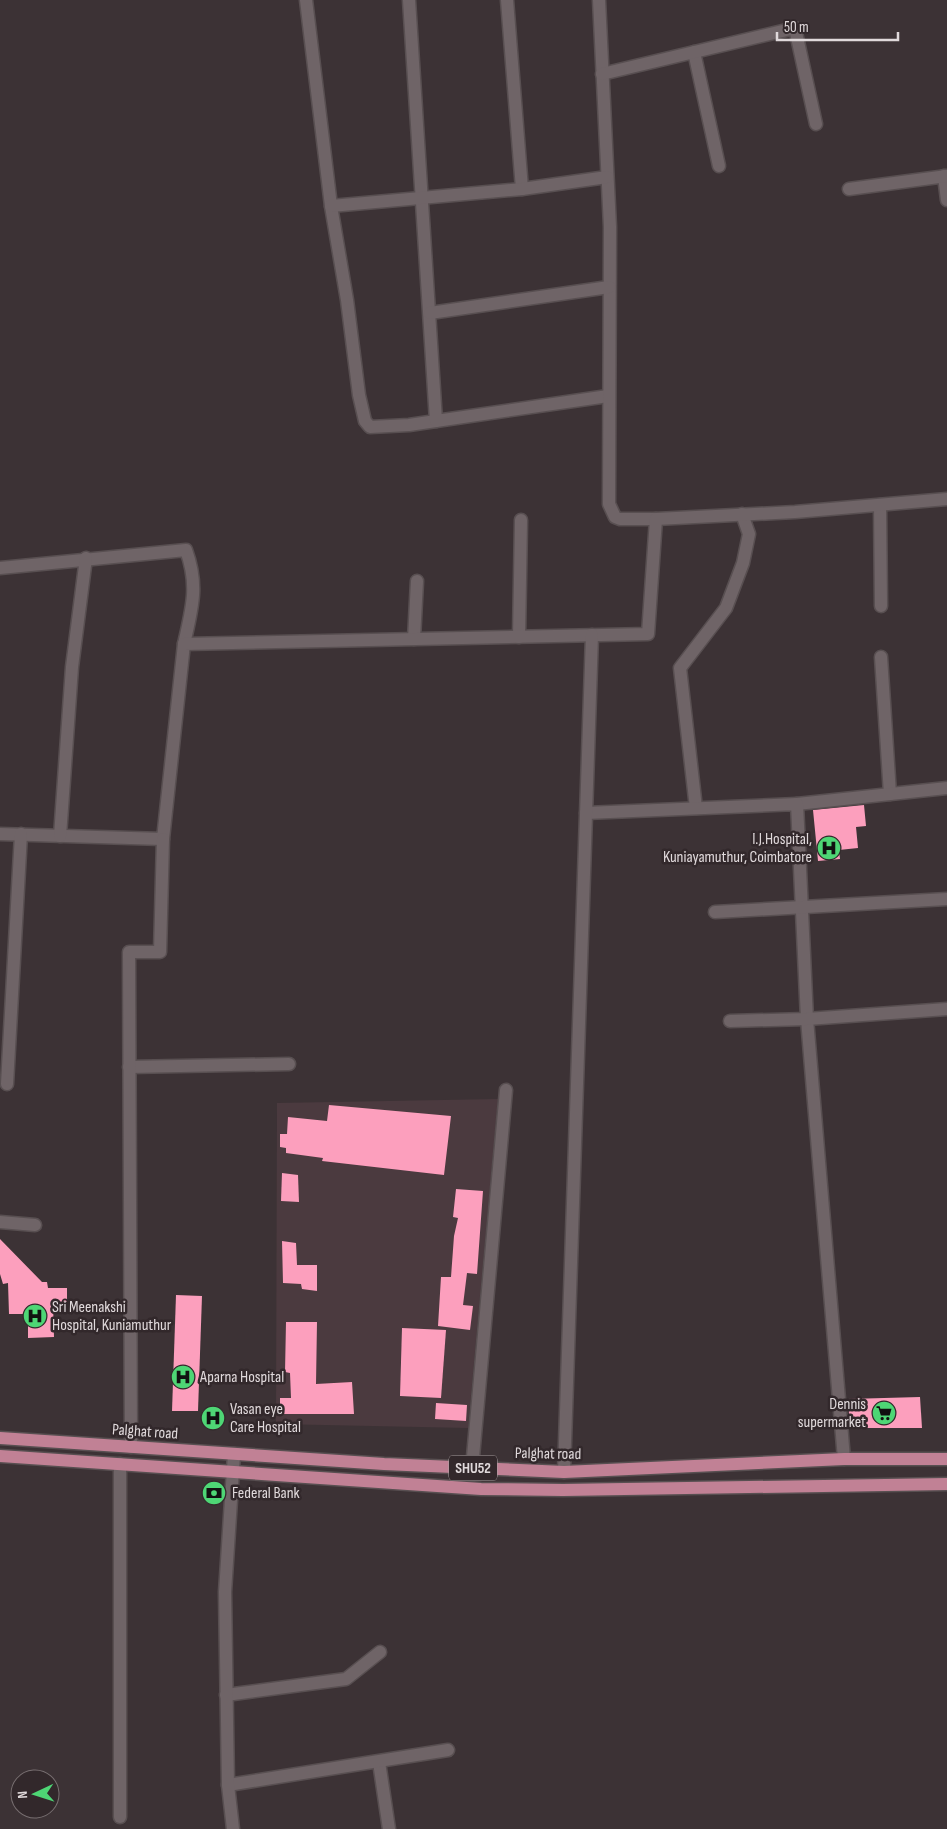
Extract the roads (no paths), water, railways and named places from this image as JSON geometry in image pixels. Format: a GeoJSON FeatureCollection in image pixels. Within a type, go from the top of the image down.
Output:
{"type":"FeatureCollection","features":[{"type":"Feature","properties":{"kind":"main road","name":"Palghat road"},"geometry":{"type":"LineString","coordinates":[[0,1438],[234,1454],[564,1472],[844,1460],[947,1459]]}},
{"type":"Feature","properties":{"kind":"main road","name":"Palghat road"},"geometry":{"type":"LineString","coordinates":[[0,1456],[481,1489],[563,1490],[947,1484]]}},
{"type":"Feature","properties":{"kind":"street"},"geometry":{"type":"LineString","coordinates":[[306,0],[331,206],[347,300],[359,395],[365,421],[370,426],[384,427],[608,396]]}},
{"type":"Feature","properties":{"kind":"street"},"geometry":{"type":"LineString","coordinates":[[409,0],[436,421]]}},
{"type":"Feature","properties":{"kind":"street"},"geometry":{"type":"LineString","coordinates":[[507,0],[522,189]]}},
{"type":"Feature","properties":{"kind":"street"},"geometry":{"type":"LineString","coordinates":[[599,0],[610,227],[608,396],[609,504],[611,512],[620,519],[656,519],[947,499]]}},
{"type":"Feature","properties":{"kind":"street"},"geometry":{"type":"LineString","coordinates":[[602,74],[795,28],[816,124]]}},
{"type":"Feature","properties":{"kind":"street"},"geometry":{"type":"LineString","coordinates":[[694,52],[719,166]]}},
{"type":"Feature","properties":{"kind":"street"},"geometry":{"type":"LineString","coordinates":[[849,189],[946,176],[947,200]]}},
{"type":"Feature","properties":{"kind":"street"},"geometry":{"type":"LineString","coordinates":[[331,206],[522,189],[607,177]]}},
{"type":"Feature","properties":{"kind":"street"},"geometry":{"type":"LineString","coordinates":[[430,314],[609,287]]}},
{"type":"Feature","properties":{"kind":"street"},"geometry":{"type":"LineString","coordinates":[[880,504],[881,606]]}},
{"type":"Feature","properties":{"kind":"street"},"geometry":{"type":"LineString","coordinates":[[696,808],[680,668],[726,608],[743,563],[749,534],[742,514]]}},
{"type":"Feature","properties":{"kind":"street"},"geometry":{"type":"LineString","coordinates":[[184,644],[648,634],[656,519]]}},
{"type":"Feature","properties":{"kind":"street"},"geometry":{"type":"LineString","coordinates":[[519,636],[521,520]]}},
{"type":"Feature","properties":{"kind":"street"},"geometry":{"type":"LineString","coordinates":[[0,568],[86,558],[186,550],[193,570],[195,595],[184,644],[163,840],[160,952],[129,952],[131,1447]]}},
{"type":"Feature","properties":{"kind":"street"},"geometry":{"type":"LineString","coordinates":[[60,836],[72,667],[86,558]]}},
{"type":"Feature","properties":{"kind":"street"},"geometry":{"type":"LineString","coordinates":[[414,638],[417,581]]}},
{"type":"Feature","properties":{"kind":"street"},"geometry":{"type":"LineString","coordinates":[[564,1472],[592,635]]}},
{"type":"Feature","properties":{"kind":"street"},"geometry":{"type":"LineString","coordinates":[[882,657],[890,794]]}},
{"type":"Feature","properties":{"kind":"street"},"geometry":{"type":"LineString","coordinates":[[586,813],[797,804],[947,788]]}},
{"type":"Feature","properties":{"kind":"street"},"geometry":{"type":"LineString","coordinates":[[797,804],[807,1019],[844,1460]]}},
{"type":"Feature","properties":{"kind":"street"},"geometry":{"type":"LineString","coordinates":[[0,834],[163,840]]}},
{"type":"Feature","properties":{"kind":"street"},"geometry":{"type":"LineString","coordinates":[[7,1084],[21,834]]}},
{"type":"Feature","properties":{"kind":"street"},"geometry":{"type":"LineString","coordinates":[[715,912],[947,899]]}},
{"type":"Feature","properties":{"kind":"street"},"geometry":{"type":"LineString","coordinates":[[730,1020],[807,1019],[947,1009]]}},
{"type":"Feature","properties":{"kind":"street"},"geometry":{"type":"LineString","coordinates":[[129,1067],[289,1064]]}},
{"type":"Feature","properties":{"kind":"street"},"geometry":{"type":"LineString","coordinates":[[472,1468],[506,1090]]}},
{"type":"Feature","properties":{"kind":"street"},"geometry":{"type":"LineString","coordinates":[[0,1222],[35,1225]]}},
{"type":"Feature","properties":{"kind":"street"},"geometry":{"type":"LineString","coordinates":[[233,1829],[228,1786],[225,1592],[234,1454]]}},
{"type":"Feature","properties":{"kind":"street"},"geometry":{"type":"LineString","coordinates":[[120,1464],[120,1817]]}},
{"type":"Feature","properties":{"kind":"street"},"geometry":{"type":"LineString","coordinates":[[226,1694],[346,1679],[380,1652]]}},
{"type":"Feature","properties":{"kind":"street"},"geometry":{"type":"LineString","coordinates":[[228,1786],[448,1750]]}},
{"type":"Feature","properties":{"kind":"street"},"geometry":{"type":"LineString","coordinates":[[379,1762],[389,1829]]}},
{"type":"Feature","properties":{"kind":"place","name":"I.J.Hospital, Kuniayamuthur, Coimbatore"},"geometry":{"type":"Point","coordinates":[829,848]}},
{"type":"Feature","properties":{"kind":"place","name":"Sri Meenakshi Hospital, Kuniamuthur"},"geometry":{"type":"Point","coordinates":[35,1316]}},
{"type":"Feature","properties":{"kind":"place","name":"Aparna Hospital"},"geometry":{"type":"Point","coordinates":[183,1377]}},
{"type":"Feature","properties":{"kind":"place","name":"Dennis supermarket"},"geometry":{"type":"Point","coordinates":[884,1413]}},
{"type":"Feature","properties":{"kind":"place","name":"Vasan eye Care Hospital"},"geometry":{"type":"Point","coordinates":[213,1418]}},
{"type":"Feature","properties":{"kind":"place","name":"Federal Bank"},"geometry":{"type":"Point","coordinates":[214,1493]}}]}
